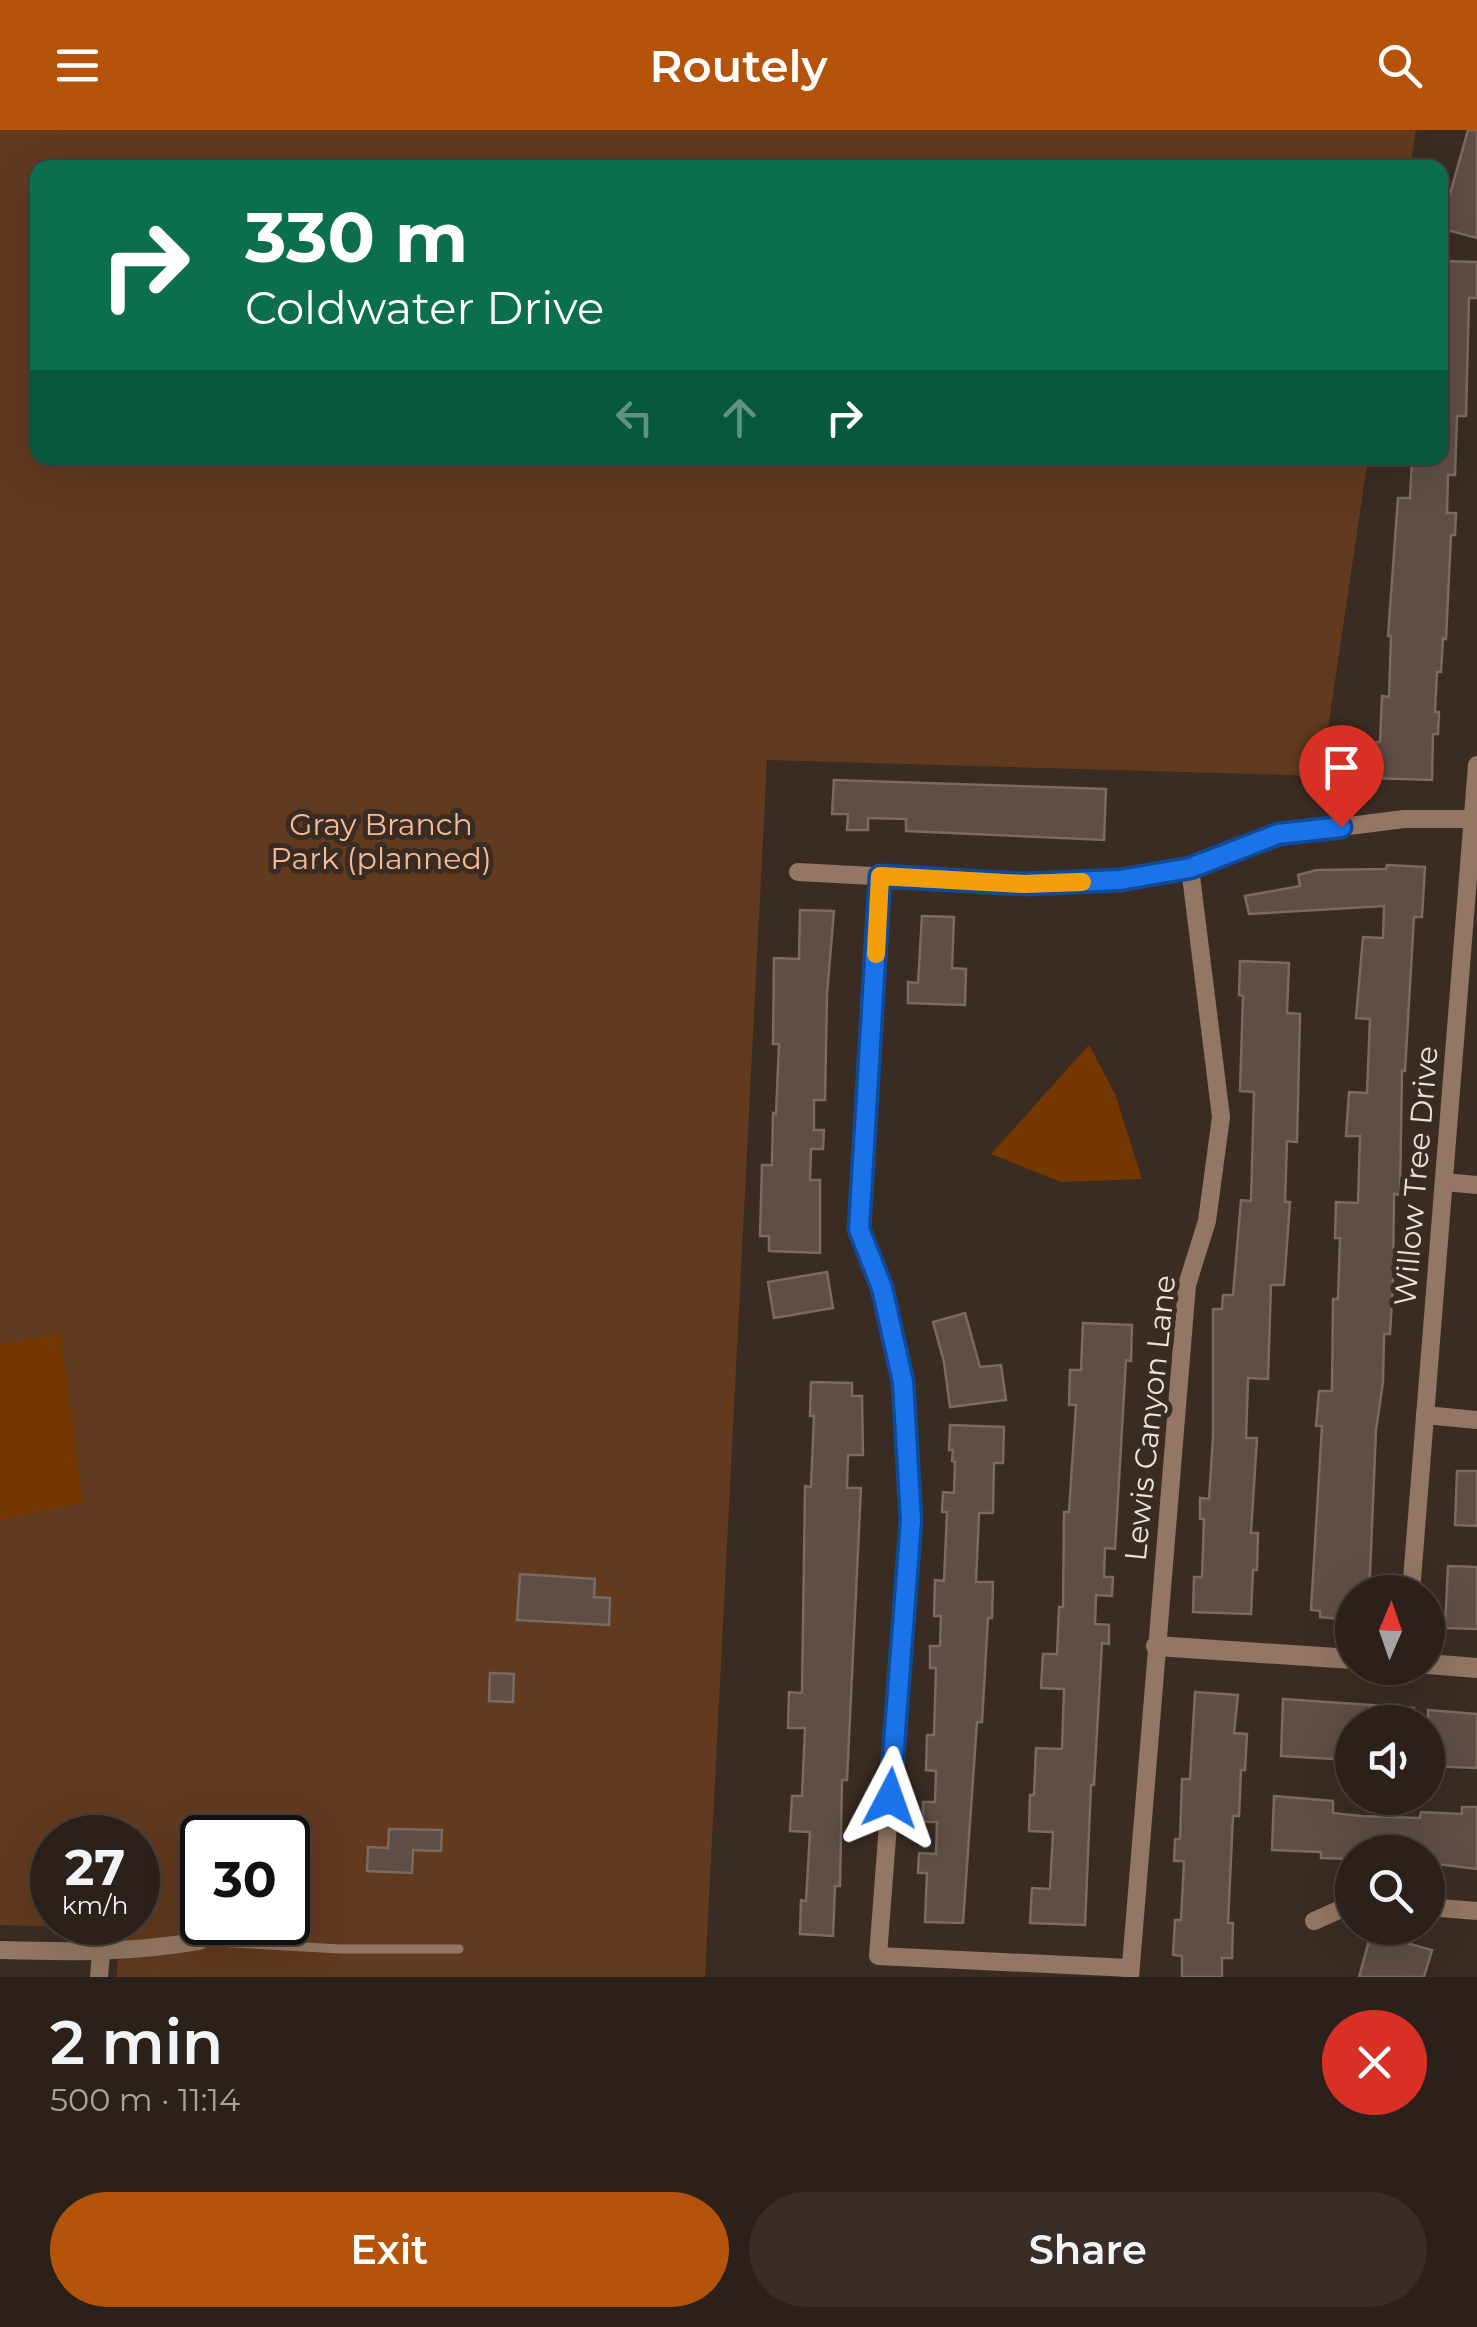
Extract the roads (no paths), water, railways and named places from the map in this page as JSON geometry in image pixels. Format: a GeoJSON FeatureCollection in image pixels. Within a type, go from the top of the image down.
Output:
{"type":"FeatureCollection","features":[{"type":"Feature","properties":{"kind":"street","name":"Willow Tree Drive"},"geometry":{"type":"LineString","coordinates":[[1411,1575],[1444,1182],[1469,962],[1477,765]]}},
{"type":"Feature","properties":{"kind":"street"},"geometry":{"type":"LineString","coordinates":[[798,872],[1024,884],[1120,880],[1190,868],[1278,834],[1404,819],[1473,819]]}},
{"type":"Feature","properties":{"kind":"street","name":"Lewis Canyon Lane"},"geometry":{"type":"LineString","coordinates":[[1130,1972],[1186,1285],[1207,1221],[1220,1117],[1190,868]]}},
{"type":"Feature","properties":{"kind":"street"},"geometry":{"type":"LineString","coordinates":[[880,876],[859,1229],[882,1288],[903,1382],[911,1520],[878,1956],[1130,1972]]}},
{"type":"Feature","properties":{"kind":"street"},"geometry":{"type":"LineString","coordinates":[[1444,1182],[1477,1186]]}},
{"type":"Feature","properties":{"kind":"street"},"geometry":{"type":"LineString","coordinates":[[1425,1415],[1477,1420]]}},
{"type":"Feature","properties":{"kind":"street"},"geometry":{"type":"LineString","coordinates":[[1156,1646],[1335,1658]]}},
{"type":"Feature","properties":{"kind":"street"},"geometry":{"type":"LineString","coordinates":[[1445,1665],[1477,1668]]}},
{"type":"Feature","properties":{"kind":"street"},"geometry":{"type":"LineString","coordinates":[[1445,1908],[1477,1911]]}},
{"type":"Feature","properties":{"kind":"street"},"geometry":{"type":"LineString","coordinates":[[1314,1920],[1335,1911]]}},
{"type":"Feature","properties":{"kind":"street"},"geometry":{"type":"LineString","coordinates":[[0,1950],[101,1953],[180,1944]]}},
{"type":"Feature","properties":{"kind":"street"},"geometry":{"type":"LineString","coordinates":[[99,1977],[101,1953]]}},
{"type":"Feature","properties":{"kind":"lane"},"geometry":{"type":"LineString","coordinates":[[101,1953],[102,1945]]}},
{"type":"Feature","properties":{"kind":"lane"},"geometry":{"type":"LineString","coordinates":[[270,1945],[459,1950]]}},
{"type":"Feature","properties":{"kind":"park label","name":"Gray Branch Park (planned)"},"geometry":{"type":"Point","coordinates":[381,841]}}]}
